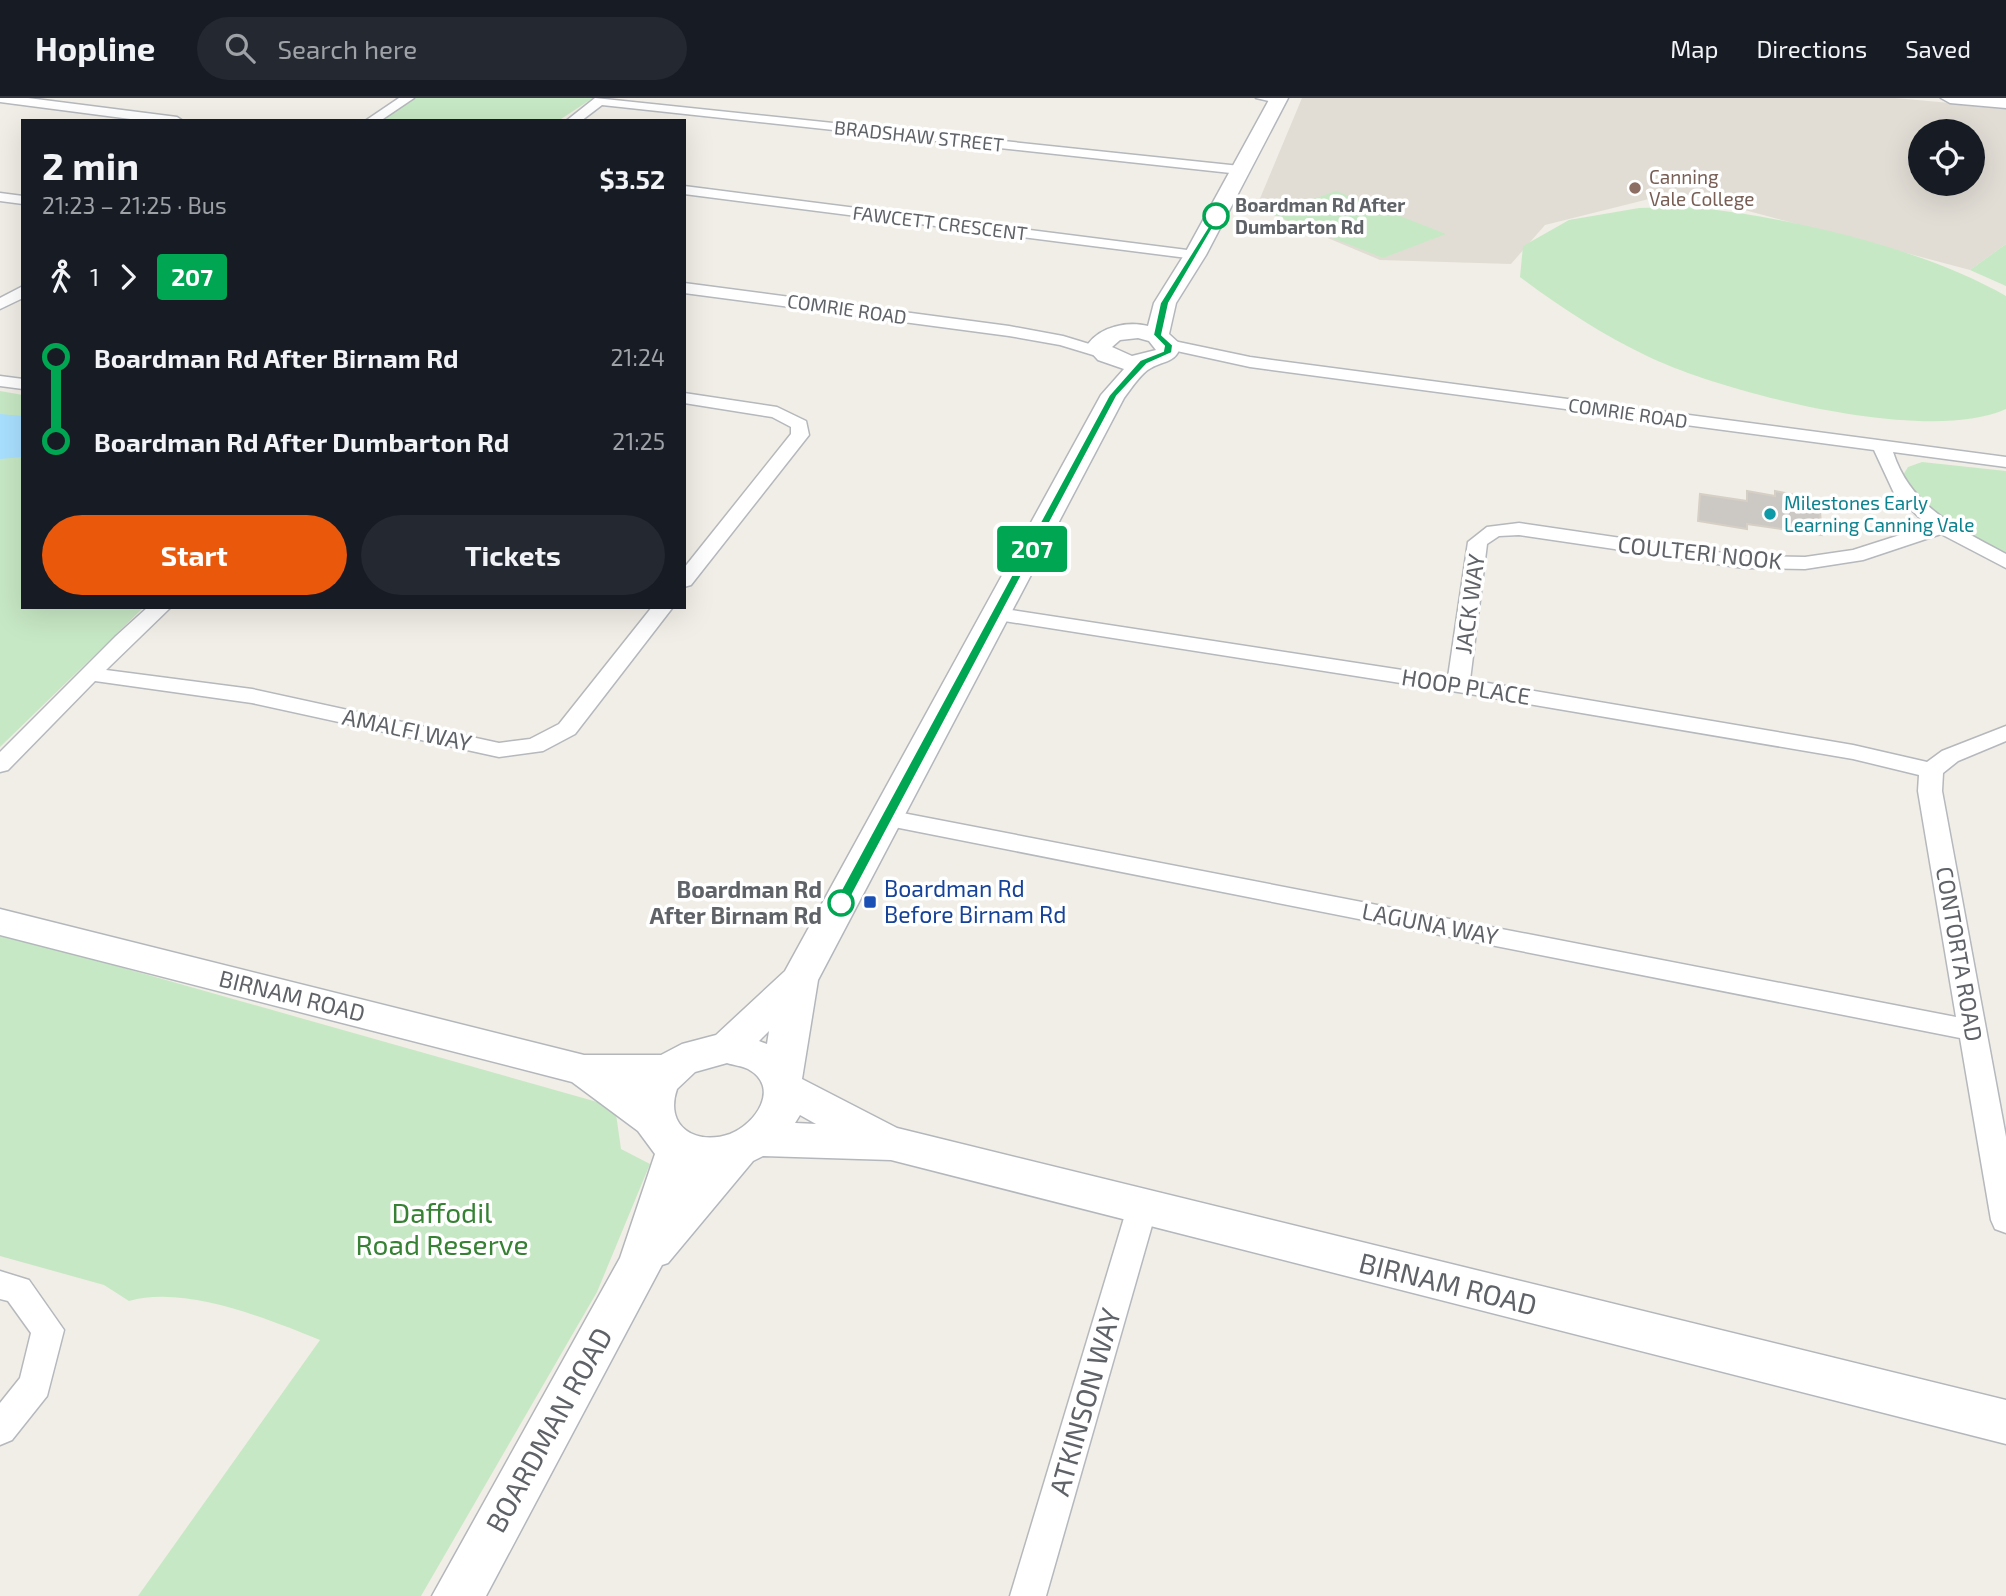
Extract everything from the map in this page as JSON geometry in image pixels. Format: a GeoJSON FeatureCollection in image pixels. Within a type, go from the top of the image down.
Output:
{"type":"FeatureCollection","features":[{"type":"Feature","properties":{"kind":"street"},"geometry":{"type":"LineString","coordinates":[[0,98],[162,119]]}},
{"type":"Feature","properties":{"kind":"street"},"geometry":{"type":"LineString","coordinates":[[374,119],[408,98]]}},
{"type":"Feature","properties":{"kind":"street","name":"BOARDMAN ROAD"},"geometry":{"type":"LineString","coordinates":[[1113,395],[1117,366],[1113,345],[1165,303],[1195,255],[1240,170],[1273,98]]}},
{"type":"Feature","properties":{"kind":"street"},"geometry":{"type":"LineString","coordinates":[[1950,98],[2006,103]]}},
{"type":"Feature","properties":{"kind":"street"},"geometry":{"type":"LineString","coordinates":[[575,119],[601,100]]}},
{"type":"Feature","properties":{"kind":"street","name":"BRADSHAW STREET"},"geometry":{"type":"LineString","coordinates":[[601,100],[1240,170]]}},
{"type":"Feature","properties":{"kind":"street","name":"FAWCETT CRESCENT"},"geometry":{"type":"LineString","coordinates":[[686,190],[1195,255]]}},
{"type":"Feature","properties":{"kind":"street"},"geometry":{"type":"LineString","coordinates":[[0,197],[21,200]]}},
{"type":"Feature","properties":{"kind":"street","name":"COMRIE ROAD"},"geometry":{"type":"LineString","coordinates":[[686,288],[1009,331],[1063,341],[1113,345]]}},
{"type":"Feature","properties":{"kind":"street"},"geometry":{"type":"LineString","coordinates":[[0,304],[21,292]]}},
{"type":"Feature","properties":{"kind":"street","name":"BOARDMAN ROAD"},"geometry":{"type":"LineString","coordinates":[[727,1048],[799,980],[998,614],[1113,395],[1158,350],[1165,303]]}},
{"type":"Feature","properties":{"kind":"street"},"geometry":{"type":"LineString","coordinates":[[1113,345],[1158,350]]}},
{"type":"Feature","properties":{"kind":"street"},"geometry":{"type":"LineString","coordinates":[[1113,345],[1158,350]]}},
{"type":"Feature","properties":{"kind":"street","name":"COMRIE ROAD"},"geometry":{"type":"LineString","coordinates":[[1158,350],[2006,463]]}},
{"type":"Feature","properties":{"kind":"street"},"geometry":{"type":"LineString","coordinates":[[0,381],[21,384]]}},
{"type":"Feature","properties":{"kind":"street"},"geometry":{"type":"LineString","coordinates":[[686,398],[777,412],[800,425],[800,435],[686,578]]}},
{"type":"Feature","properties":{"kind":"street"},"geometry":{"type":"LineString","coordinates":[[1882,446],[1887,467],[1901,494],[1944,527],[2006,562]]}},
{"type":"Feature","properties":{"kind":"street","name":"COULTERI NOOK"},"geometry":{"type":"LineString","coordinates":[[1494,531],[1519,529],[1744,562],[1805,563],[1856,556],[1944,527]]}},
{"type":"Feature","properties":{"kind":"street","name":"JACK WAY"},"geometry":{"type":"LineString","coordinates":[[1458,685],[1478,542],[1494,531]]}},
{"type":"Feature","properties":{"kind":"street"},"geometry":{"type":"LineString","coordinates":[[686,547],[708,551]]}},
{"type":"Feature","properties":{"kind":"street"},"geometry":{"type":"LineString","coordinates":[[0,765],[159,609]]}},
{"type":"Feature","properties":{"kind":"street","name":"AMALFI WAY"},"geometry":{"type":"LineString","coordinates":[[90,674],[252,696],[499,750],[535,746],[568,729],[661,609]]}},
{"type":"Feature","properties":{"kind":"street","name":"HOOP PLACE"},"geometry":{"type":"LineString","coordinates":[[998,614],[1458,685],[1853,752],[1931,770]]}},
{"type":"Feature","properties":{"kind":"street"},"geometry":{"type":"LineString","coordinates":[[1931,770],[1950,756],[2006,733]]}},
{"type":"Feature","properties":{"kind":"street","name":"CONTORTA ROAD"},"geometry":{"type":"LineString","coordinates":[[1931,770],[1930,791],[2006,1220]]}},
{"type":"Feature","properties":{"kind":"street","name":"LAGUNA WAY"},"geometry":{"type":"LineString","coordinates":[[887,818],[1972,1030]]}},
{"type":"Feature","properties":{"kind":"street","name":"BIRNAM ROAD"},"geometry":{"type":"LineString","coordinates":[[0,922],[584,1070],[669,1070]]}},
{"type":"Feature","properties":{"kind":"street","name":"BOARDMAN ROAD"},"geometry":{"type":"LineString","coordinates":[[458,1596],[641,1263],[748,1144],[775,1125],[785,1108],[784,1082],[799,980]]}},
{"type":"Feature","properties":{"kind":"street","name":"BOARDMAN ROAD"},"geometry":{"type":"LineString","coordinates":[[641,1263],[665,1133],[651,1102],[657,1085],[669,1070],[706,1051],[727,1048],[759,1055],[784,1082]]}},
{"type":"Feature","properties":{"kind":"street","name":"BIRNAM ROAD"},"geometry":{"type":"LineString","coordinates":[[584,1070],[665,1133]]}},
{"type":"Feature","properties":{"kind":"street","name":"BIRNAM ROAD"},"geometry":{"type":"LineString","coordinates":[[784,1082],[891,1143]]}},
{"type":"Feature","properties":{"kind":"street"},"geometry":{"type":"LineString","coordinates":[[665,1133],[707,1154],[748,1144]]}},
{"type":"Feature","properties":{"kind":"street","name":"BIRNAM ROAD"},"geometry":{"type":"LineString","coordinates":[[748,1144],[891,1143],[1142,1208],[2006,1422]]}},
{"type":"Feature","properties":{"kind":"street","name":"ATKINSON WAY"},"geometry":{"type":"LineString","coordinates":[[1028,1596],[1142,1208]]}},
{"type":"Feature","properties":{"kind":"street"},"geometry":{"type":"LineString","coordinates":[[0,1284],[18,1290],[48,1330],[36,1385],[0,1429]]}},
{"type":"Feature","properties":{"kind":"shaded area","name":"Canning Vale College"},"geometry":{"type":"Polygon","coordinates":[[[1302,98],[1895,98],[2006,108],[2006,244],[1970,270],[1677,192],[1545,225],[1511,264],[1380,260],[1256,208],[1302,98]]]}},
{"type":"Feature","properties":{"kind":"green space"},"geometry":{"type":"Polygon","coordinates":[[[413,98],[593,98],[561,119],[378,119],[413,98]]]}},
{"type":"Feature","properties":{"kind":"green space"},"geometry":{"type":"Polygon","coordinates":[[[1336,191],[1446,234],[1383,258],[1272,214],[1336,191]]]}},
{"type":"Feature","properties":{"kind":"green space"},"geometry":{"type":"Polygon","coordinates":[[[1639,208],[1709,209],[1822,229],[1901,251],[1974,280],[2006,296],[2006,409],[1971,419],[1928,421],[1878,418],[1773,399],[1724,385],[1647,356],[1581,320],[1520,277],[1523,246],[1569,220],[1639,208]]]}},
{"type":"Feature","properties":{"kind":"green space"},"geometry":{"type":"Polygon","coordinates":[[[2006,244],[2006,286],[1970,270],[2006,244]]]}},
{"type":"Feature","properties":{"kind":"green space"},"geometry":{"type":"Polygon","coordinates":[[[0,391],[21,395],[21,609],[142,609],[0,747],[0,391]]]}},
{"type":"Feature","properties":{"kind":"green space"},"geometry":{"type":"Polygon","coordinates":[[[1922,462],[2006,471],[2006,554],[1936,512],[1913,489],[1903,475],[1908,467],[1922,462]]]}},
{"type":"Feature","properties":{"kind":"green space","name":"Daffodil Road Reserve"},"geometry":{"type":"Polygon","coordinates":[[[0,933],[615,1107],[621,1149],[650,1164],[597,1292],[421,1596],[138,1596],[320,1340],[251,1314],[201,1301],[151,1297],[129,1301],[104,1285],[0,1256],[0,933]]]}},
{"type":"Feature","properties":{"kind":"water"},"geometry":{"type":"Polygon","coordinates":[[[0,414],[21,416],[21,457],[0,459],[0,414]]]}},
{"type":"Feature","properties":{"kind":"building","name":"Milestones Early Learning Canning Vale"},"geometry":{"type":"Polygon","coordinates":[[[1747,491],[1775,496],[1775,491],[1819,500],[1822,535],[1747,524],[1747,529],[1698,521],[1700,494],[1747,501],[1747,491]]]}},
{"type":"Feature","properties":{"kind":"bus line","name":"207"},"geometry":{"type":"LineString","coordinates":[[841,903],[1113,395],[1143,362],[1158,359],[1167,353],[1167,341],[1157,335],[1165,303],[1216,216]]}},
{"type":"Feature","properties":{"kind":"place","name":"Canning Vale College"},"geometry":{"type":"Point","coordinates":[1635,188]}},
{"type":"Feature","properties":{"kind":"place","name":"Boardman Rd After Dumbarton Rd"},"geometry":{"type":"Point","coordinates":[1216,216]}},
{"type":"Feature","properties":{"kind":"place","name":"Milestones Early Learning Canning Vale"},"geometry":{"type":"Point","coordinates":[1770,514]}},
{"type":"Feature","properties":{"kind":"place","name":"Boardman Rd Before Birnam Rd"},"geometry":{"type":"Point","coordinates":[870,902]}},
{"type":"Feature","properties":{"kind":"place","name":"Boardman Rd After Birnam Rd"},"geometry":{"type":"Point","coordinates":[841,903]}}]}
